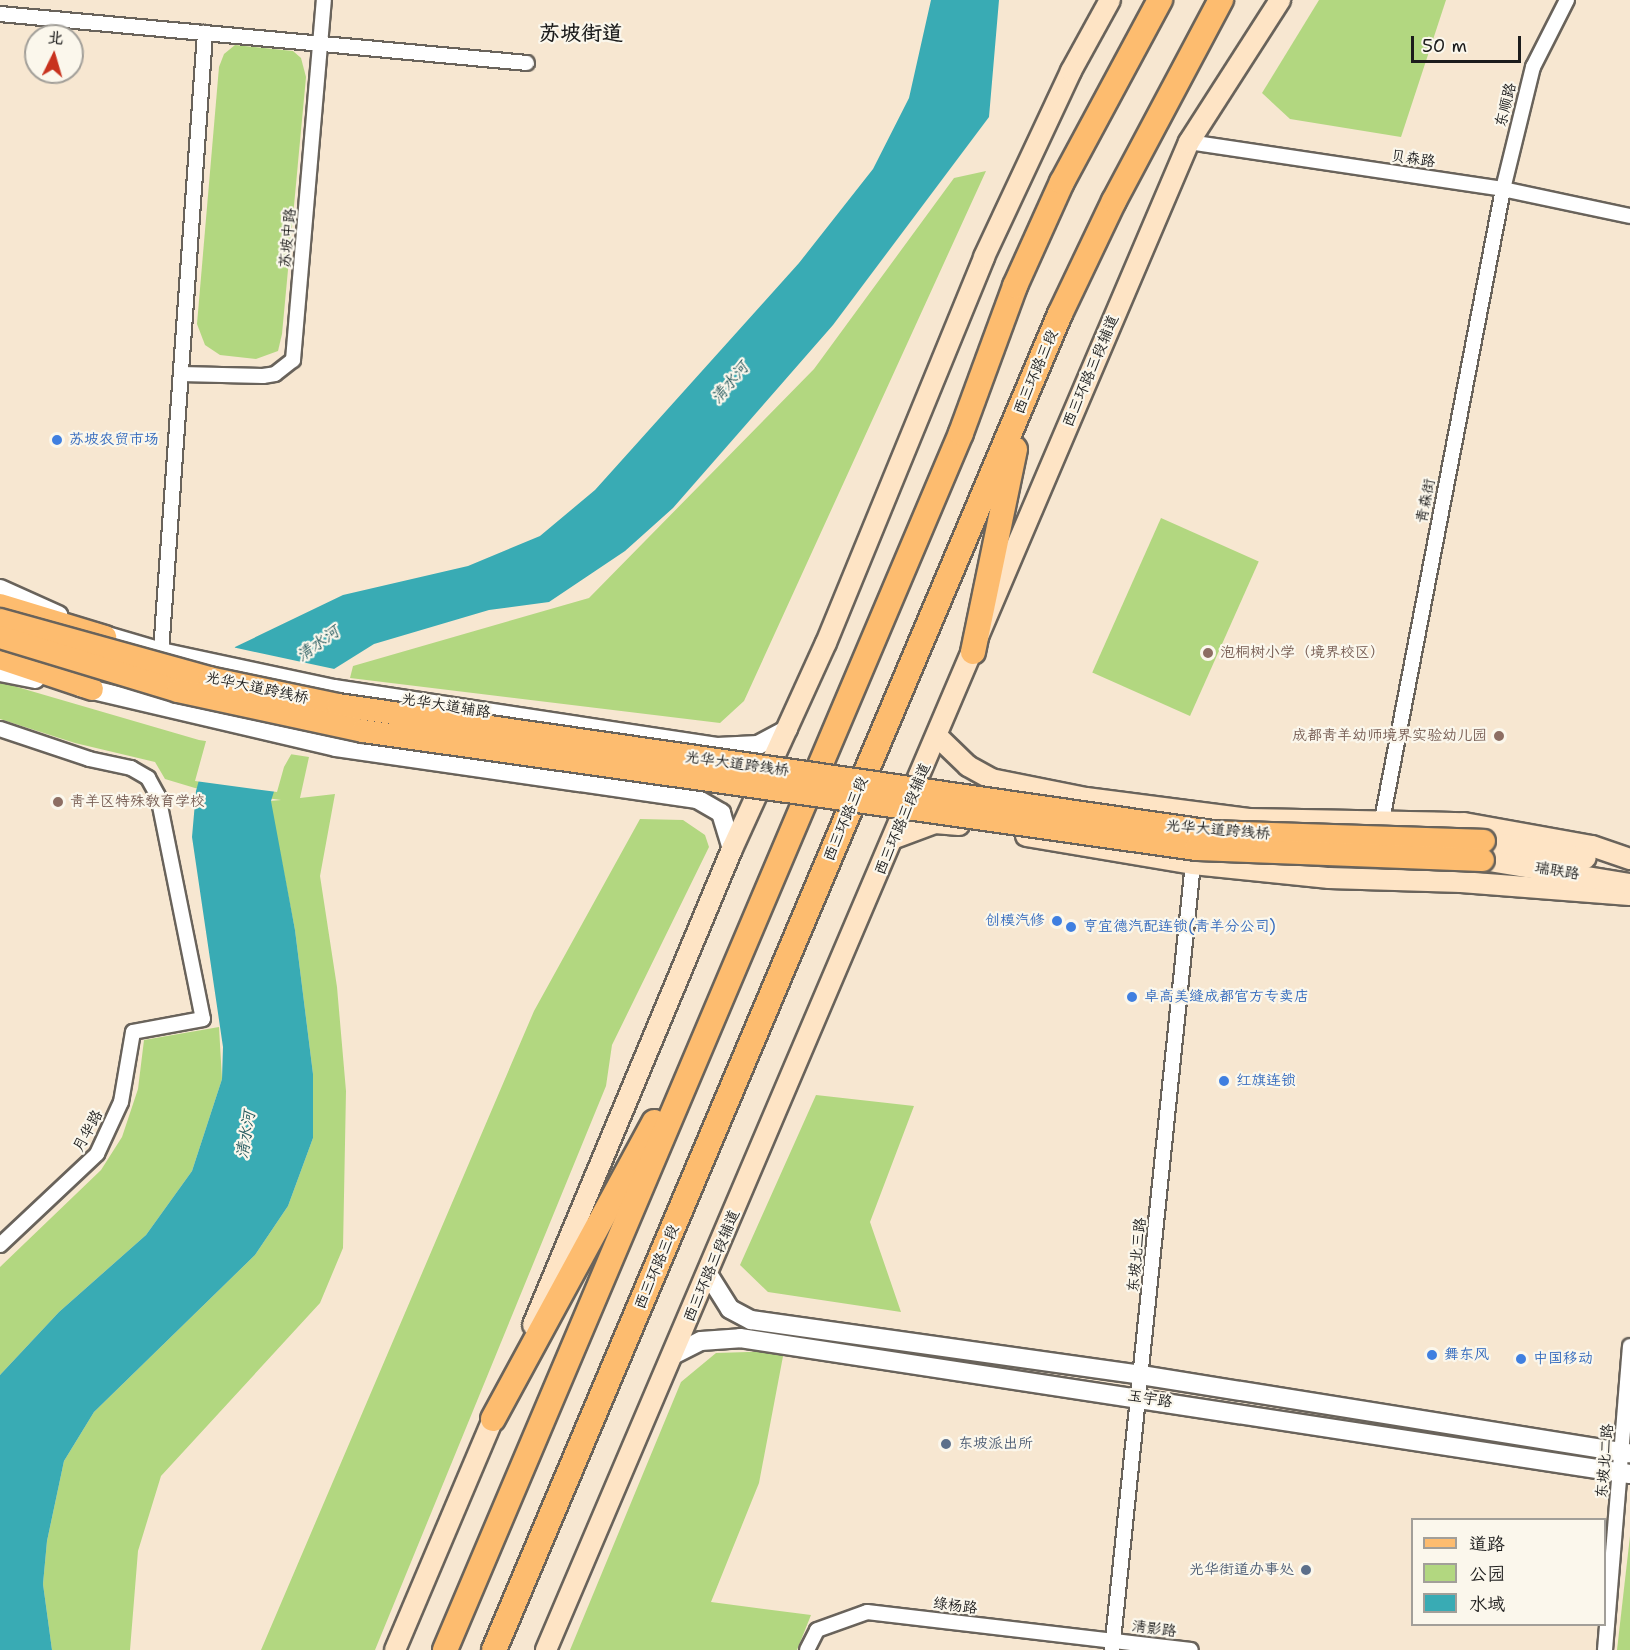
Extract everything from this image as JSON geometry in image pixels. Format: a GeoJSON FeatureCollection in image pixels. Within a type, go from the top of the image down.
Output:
{"type":"FeatureCollection","features":[{"type":"Feature","properties":{"kind":"highway"},"geometry":{"type":"LineString","coordinates":[[446,1650],[961,433],[1016,286],[1062,182],[1160,0]]}},
{"type":"Feature","properties":{"kind":"highway","name":"西三环路三段"},"geometry":{"type":"LineString","coordinates":[[494,1650],[1060,314],[1114,201],[1221,0]]}},
{"type":"Feature","properties":{"kind":"highway"},"geometry":{"type":"LineString","coordinates":[[973,652],[1025,397]]}},
{"type":"Feature","properties":{"kind":"highway"},"geometry":{"type":"LineString","coordinates":[[493,1419],[722,996]]}},
{"type":"Feature","properties":{"kind":"main road"},"geometry":{"type":"LineString","coordinates":[[395,1650],[732,849],[788,729],[944,362],[984,258],[1071,71],[1110,0]]}},
{"type":"Feature","properties":{"kind":"main road","name":"西三环路三段辅道"},"geometry":{"type":"LineString","coordinates":[[546,1650],[895,838],[1189,142],[1280,0]]}},
{"type":"Feature","properties":{"kind":"main road"},"geometry":{"type":"LineString","coordinates":[[4,611],[105,637]]}},
{"type":"Feature","properties":{"kind":"main road","name":"光华大道跨线桥"},"geometry":{"type":"LineString","coordinates":[[4,611],[209,678],[350,707],[1213,832],[1483,850]]}},
{"type":"Feature","properties":{"kind":"main road","name":"光华大道跨线桥"},"geometry":{"type":"LineString","coordinates":[[0,637],[178,691],[363,731],[1196,849],[1483,850]]}},
{"type":"Feature","properties":{"kind":"main road"},"geometry":{"type":"LineString","coordinates":[[0,658],[92,689]]}},
{"type":"Feature","properties":{"kind":"main road"},"geometry":{"type":"LineString","coordinates":[[938,737],[968,766],[991,779],[1086,798],[1249,819],[1464,823],[1515,829],[1592,846],[1630,859]]}},
{"type":"Feature","properties":{"kind":"main road"},"geometry":{"type":"LineString","coordinates":[[970,826],[991,779]]}},
{"type":"Feature","properties":{"kind":"main road"},"geometry":{"type":"LineString","coordinates":[[895,838],[935,823],[970,826],[1193,864],[1329,878],[1461,882],[1630,895]]}},
{"type":"Feature","properties":{"kind":"main road","name":"瑞联路"},"geometry":{"type":"LineString","coordinates":[[1483,850],[1630,866]]}},
{"type":"Feature","properties":{"kind":"main road","name":"瑞联路"},"geometry":{"type":"LineString","coordinates":[[1483,850],[1630,884]]}},
{"type":"Feature","properties":{"kind":"street","name":"苏坡中路"},"geometry":{"type":"LineString","coordinates":[[181,374],[275,374],[293,360],[324,0]]}},
{"type":"Feature","properties":{"kind":"street","name":"东顺路"},"geometry":{"type":"LineString","coordinates":[[1503,189],[1533,67],[1567,0]]}},
{"type":"Feature","properties":{"kind":"street"},"geometry":{"type":"LineString","coordinates":[[0,14],[527,63]]}},
{"type":"Feature","properties":{"kind":"street"},"geometry":{"type":"LineString","coordinates":[[161,652],[206,33]]}},
{"type":"Feature","properties":{"kind":"street","name":"贝森路"},"geometry":{"type":"LineString","coordinates":[[1189,142],[1503,189],[1630,216]]}},
{"type":"Feature","properties":{"kind":"street","name":"青森街"},"geometry":{"type":"LineString","coordinates":[[1382,820],[1503,189]]}},
{"type":"Feature","properties":{"kind":"street","name":"光华大道辅路"},"geometry":{"type":"LineString","coordinates":[[0,589],[105,637],[161,652],[334,689],[717,747],[758,745],[788,729]]}},
{"type":"Feature","properties":{"kind":"street"},"geometry":{"type":"LineString","coordinates":[[0,672],[92,689],[211,720],[304,740],[698,799],[721,813],[732,849]]}},
{"type":"Feature","properties":{"kind":"street","name":"月华路"},"geometry":{"type":"LineString","coordinates":[[0,729],[89,759],[131,768],[148,778],[158,796],[203,1019],[133,1032],[121,1102],[97,1155],[0,1245]]}},
{"type":"Feature","properties":{"kind":"street","name":"东坡北三路"},"geometry":{"type":"LineString","coordinates":[[1113,1645],[1193,864]]}},
{"type":"Feature","properties":{"kind":"street"},"geometry":{"type":"LineString","coordinates":[[1608,893],[1630,905]]}},
{"type":"Feature","properties":{"kind":"street"},"geometry":{"type":"LineString","coordinates":[[708,1274],[730,1309],[717,1337]]}},
{"type":"Feature","properties":{"kind":"street","name":"玉宇路"},"geometry":{"type":"LineString","coordinates":[[730,1309],[751,1320],[1141,1376],[1626,1453]]}},
{"type":"Feature","properties":{"kind":"street","name":"玉宇路"},"geometry":{"type":"LineString","coordinates":[[673,1355],[717,1337],[740,1338],[1138,1397],[1363,1436],[1625,1474]]}},
{"type":"Feature","properties":{"kind":"street","name":"东坡北二路"},"geometry":{"type":"LineString","coordinates":[[1605,1650],[1625,1474],[1630,1346]]}},
{"type":"Feature","properties":{"kind":"street","name":"绿杨路"},"geometry":{"type":"LineString","coordinates":[[807,1650],[818,1630],[867,1612],[1113,1645]]}},
{"type":"Feature","properties":{"kind":"street","name":"清影路"},"geometry":{"type":"LineString","coordinates":[[1113,1645],[1191,1650]]}},
{"type":"Feature","properties":{"kind":"green space"},"geometry":{"type":"Polygon","coordinates":[[[1319,0],[1446,0],[1401,137],[1290,119],[1262,93],[1319,0]]]}},
{"type":"Feature","properties":{"kind":"green space"},"geometry":{"type":"Polygon","coordinates":[[[235,45],[293,51],[301,58],[306,77],[282,334],[278,351],[256,359],[220,355],[205,345],[197,324],[219,67],[224,54],[235,45]]]}},
{"type":"Feature","properties":{"kind":"green space"},"geometry":{"type":"Polygon","coordinates":[[[986,171],[744,701],[720,723],[350,678],[353,666],[589,598],[814,369],[954,178],[986,171]]]}},
{"type":"Feature","properties":{"kind":"green space"},"geometry":{"type":"Polygon","coordinates":[[[1161,518],[1259,562],[1190,716],[1092,672],[1161,518]]]}},
{"type":"Feature","properties":{"kind":"green space"},"geometry":{"type":"Polygon","coordinates":[[[0,682],[199,740],[309,757],[300,798],[335,794],[320,876],[337,987],[346,1091],[343,1248],[320,1303],[161,1476],[138,1551],[130,1650],[52,1650],[43,1584],[47,1541],[64,1461],[94,1412],[255,1255],[288,1206],[313,1138],[313,1074],[295,930],[270,801],[281,800],[195,788],[165,779],[155,762],[75,743],[0,719],[0,682]]]}},
{"type":"Feature","properties":{"kind":"green space"},"geometry":{"type":"Polygon","coordinates":[[[640,819],[683,820],[705,835],[709,847],[612,1045],[606,1086],[375,1650],[261,1650],[534,1011],[640,819]]]}},
{"type":"Feature","properties":{"kind":"green space"},"geometry":{"type":"Polygon","coordinates":[[[219,1027],[222,1079],[192,1171],[146,1235],[59,1312],[0,1375],[0,1267],[101,1170],[122,1137],[138,1089],[144,1040],[219,1027]]]}},
{"type":"Feature","properties":{"kind":"green space"},"geometry":{"type":"Polygon","coordinates":[[[816,1095],[914,1106],[870,1222],[901,1312],[768,1292],[740,1265],[816,1095]]]}},
{"type":"Feature","properties":{"kind":"green space"},"geometry":{"type":"Polygon","coordinates":[[[784,1351],[759,1483],[711,1602],[811,1615],[797,1650],[570,1650],[681,1382],[716,1353],[784,1351]]]}},
{"type":"Feature","properties":{"kind":"green space"},"geometry":{"type":"Polygon","coordinates":[[[1630,1536],[1630,1650],[1617,1650],[1630,1536]]]}},
{"type":"Feature","properties":{"kind":"water","name":"清水河"},"geometry":{"type":"Polygon","coordinates":[[[931,0],[999,0],[989,117],[833,325],[673,508],[625,551],[549,602],[489,610],[374,644],[334,669],[282,766],[271,801],[295,930],[313,1074],[313,1138],[288,1206],[255,1255],[94,1412],[64,1461],[47,1541],[43,1584],[52,1650],[0,1650],[0,1375],[59,1312],[146,1235],[192,1171],[222,1079],[223,1047],[192,837],[196,791],[235,647],[343,595],[468,566],[540,536],[595,490],[799,263],[873,169],[909,98],[931,0]]]}},
{"type":"Feature","properties":{"kind":"pier"},"geometry":{"type":"Polygon","coordinates":[[[232,647],[339,670],[284,767],[277,792],[195,781],[232,647]]]}},
{"type":"Feature","properties":{"kind":"place","name":"苏坡农贸市场"},"geometry":{"type":"Point","coordinates":[57,440]}},
{"type":"Feature","properties":{"kind":"place","name":"泡桐树小学（境界校区）"},"geometry":{"type":"Point","coordinates":[1208,653]}},
{"type":"Feature","properties":{"kind":"place","name":"成都青羊幼师境界实验幼儿园"},"geometry":{"type":"Point","coordinates":[1499,736]}},
{"type":"Feature","properties":{"kind":"place","name":"青羊区特殊教育学校"},"geometry":{"type":"Point","coordinates":[58,802]}},
{"type":"Feature","properties":{"kind":"place","name":"创模汽修"},"geometry":{"type":"Point","coordinates":[1057,921]}},
{"type":"Feature","properties":{"kind":"place","name":"亨宜德汽配连锁(青羊分公司)"},"geometry":{"type":"Point","coordinates":[1071,927]}},
{"type":"Feature","properties":{"kind":"place","name":"卓高美缝成都官方专卖店"},"geometry":{"type":"Point","coordinates":[1132,997]}},
{"type":"Feature","properties":{"kind":"place","name":"红旗连锁"},"geometry":{"type":"Point","coordinates":[1224,1081]}},
{"type":"Feature","properties":{"kind":"place","name":"舞东风"},"geometry":{"type":"Point","coordinates":[1432,1355]}},
{"type":"Feature","properties":{"kind":"place","name":"中国移动"},"geometry":{"type":"Point","coordinates":[1521,1359]}},
{"type":"Feature","properties":{"kind":"place","name":"东坡派出所"},"geometry":{"type":"Point","coordinates":[946,1444]}},
{"type":"Feature","properties":{"kind":"place","name":"光华街道办事处"},"geometry":{"type":"Point","coordinates":[1306,1570]}},
{"type":"Feature","properties":{"kind":"district","name":"苏坡街道"},"geometry":{"type":"Point","coordinates":[581,33]}}]}
